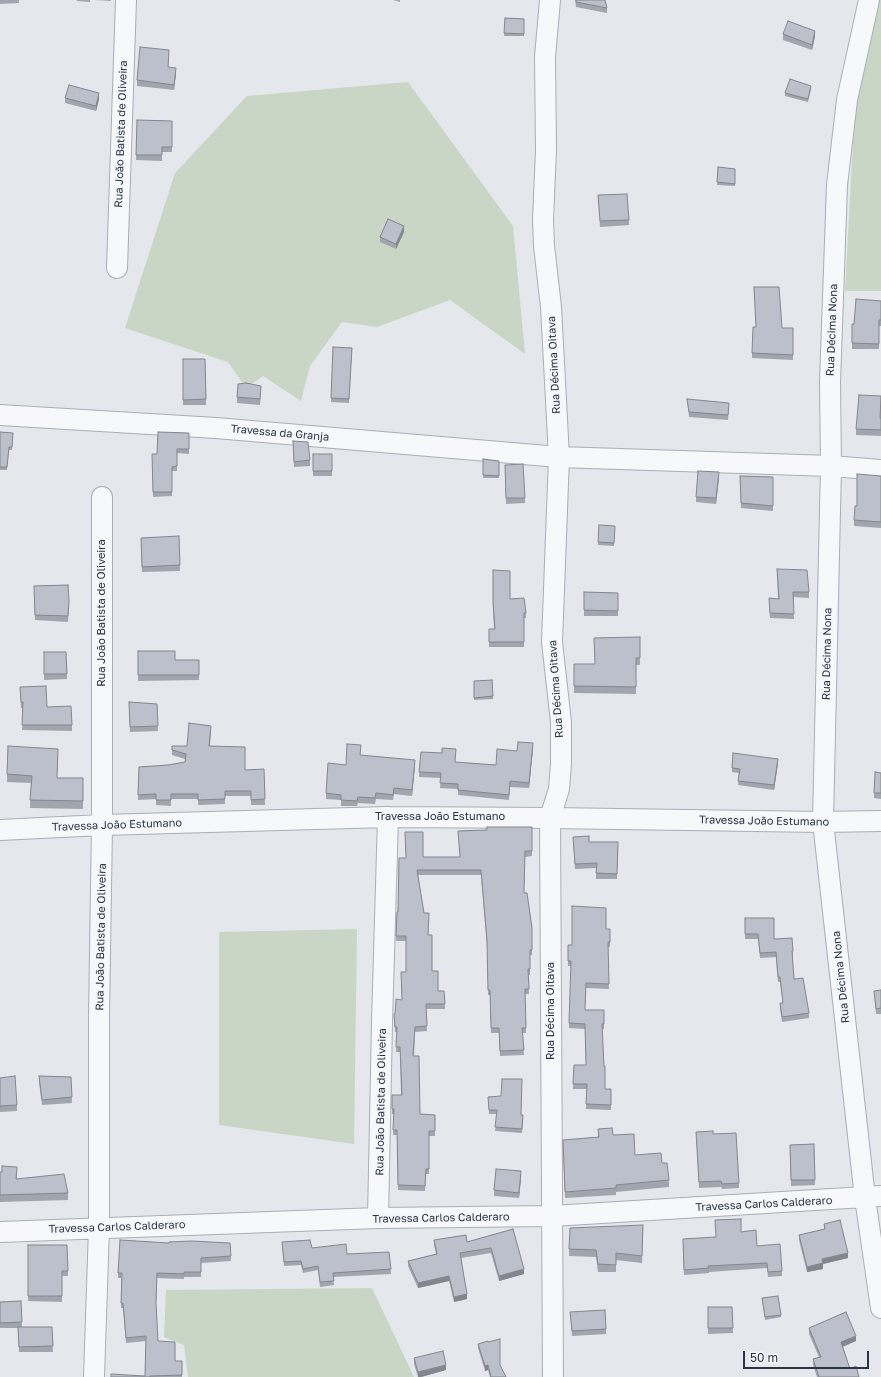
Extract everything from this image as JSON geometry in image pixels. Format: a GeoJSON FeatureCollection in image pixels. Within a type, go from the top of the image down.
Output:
{"type":"FeatureCollection","features":[{"type":"Feature","properties":{"kind":"street","name":"Rua João Batista de Oliveira"},"geometry":{"type":"LineString","coordinates":[[117,268],[126,0]]}},
{"type":"Feature","properties":{"kind":"street","name":"Rua Décima Oitava"},"geometry":{"type":"LineString","coordinates":[[550,0],[545,57],[546,150],[543,220],[544,246],[551,307],[559,457],[552,642],[561,722],[561,764],[559,789],[550,818],[553,1377]]}},
{"type":"Feature","properties":{"kind":"street","name":"Rua Décima Nona"},"geometry":{"type":"LineString","coordinates":[[869,0],[847,100],[838,185],[830,382],[831,466],[823,822],[873,1197],[881,1308]]}},
{"type":"Feature","properties":{"kind":"street","name":"Travessa da Granja"},"geometry":{"type":"LineString","coordinates":[[0,415],[216,428],[559,457],[831,466],[881,470]]}},
{"type":"Feature","properties":{"kind":"street","name":"Rua João Batista de Oliveira"},"geometry":{"type":"LineString","coordinates":[[94,1377],[99,1228],[102,825],[102,497]]}},
{"type":"Feature","properties":{"kind":"street","name":"Rua João Batista de Oliveira"},"geometry":{"type":"LineString","coordinates":[[378,1218],[388,817]]}},
{"type":"Feature","properties":{"kind":"street","name":"Travessa João Estumano"},"geometry":{"type":"LineString","coordinates":[[0,830],[102,825],[388,817],[823,822],[881,821]]}},
{"type":"Feature","properties":{"kind":"street","name":"Travessa Carlos Calderaro"},"geometry":{"type":"LineString","coordinates":[[0,1232],[378,1218],[552,1216],[873,1197]]}},
{"type":"Feature","properties":{"kind":"green space"},"geometry":{"type":"Polygon","coordinates":[[[879,0],[881,0],[881,291],[845,291],[855,105],[879,0]]]}},
{"type":"Feature","properties":{"kind":"green space"},"geometry":{"type":"Polygon","coordinates":[[[408,82],[513,226],[525,354],[450,300],[377,327],[342,322],[310,366],[301,401],[263,376],[246,388],[228,362],[125,328],[175,173],[247,96],[408,82]]]}},
{"type":"Feature","properties":{"kind":"green space"},"geometry":{"type":"Polygon","coordinates":[[[357,929],[354,1144],[219,1125],[219,932],[357,929]]]}},
{"type":"Feature","properties":{"kind":"green space"},"geometry":{"type":"Polygon","coordinates":[[[372,1288],[414,1377],[188,1377],[184,1345],[164,1337],[166,1290],[372,1288]]]}},
{"type":"Feature","properties":{"kind":"building"},"geometry":{"type":"Polygon","coordinates":[[[576,0],[605,0],[607,8],[576,2],[576,0]]]}},
{"type":"Feature","properties":{"kind":"building"},"geometry":{"type":"Polygon","coordinates":[[[505,18],[524,19],[524,34],[504,33],[505,18]]]}},
{"type":"Feature","properties":{"kind":"building"},"geometry":{"type":"Polygon","coordinates":[[[788,21],[815,31],[812,45],[783,34],[788,21]]]}},
{"type":"Feature","properties":{"kind":"building"},"geometry":{"type":"Polygon","coordinates":[[[140,47],[169,50],[168,67],[176,68],[174,85],[137,80],[140,47]]]}},
{"type":"Feature","properties":{"kind":"building"},"geometry":{"type":"Polygon","coordinates":[[[790,79],[811,86],[808,99],[785,93],[790,79]]]}},
{"type":"Feature","properties":{"kind":"building"},"geometry":{"type":"Polygon","coordinates":[[[69,85],[99,93],[96,106],[65,98],[69,85]]]}},
{"type":"Feature","properties":{"kind":"building"},"geometry":{"type":"Polygon","coordinates":[[[137,120],[172,121],[172,147],[162,147],[162,155],[136,155],[137,120]]]}},
{"type":"Feature","properties":{"kind":"building"},"geometry":{"type":"Polygon","coordinates":[[[718,167],[735,169],[735,184],[717,182],[718,167]]]}},
{"type":"Feature","properties":{"kind":"building"},"geometry":{"type":"Polygon","coordinates":[[[627,194],[629,220],[600,221],[598,195],[627,194]]]}},
{"type":"Feature","properties":{"kind":"building"},"geometry":{"type":"Polygon","coordinates":[[[388,219],[404,226],[396,244],[380,237],[388,219]]]}},
{"type":"Feature","properties":{"kind":"building"},"geometry":{"type":"Polygon","coordinates":[[[754,287],[779,287],[782,328],[793,328],[793,355],[752,353],[753,327],[756,327],[754,287]]]}},
{"type":"Feature","properties":{"kind":"building"},"geometry":{"type":"Polygon","coordinates":[[[856,299],[881,301],[879,344],[852,343],[852,324],[854,324],[856,299]]]}},
{"type":"Feature","properties":{"kind":"building"},"geometry":{"type":"Polygon","coordinates":[[[333,347],[352,348],[349,399],[331,398],[333,347]]]}},
{"type":"Feature","properties":{"kind":"building"},"geometry":{"type":"Polygon","coordinates":[[[183,359],[205,359],[206,399],[183,400],[183,359]]]}},
{"type":"Feature","properties":{"kind":"building"},"geometry":{"type":"Polygon","coordinates":[[[246,383],[261,386],[260,399],[237,397],[238,384],[246,383]]]}},
{"type":"Feature","properties":{"kind":"building"},"geometry":{"type":"Polygon","coordinates":[[[859,395],[881,396],[881,430],[856,429],[859,395]]]}},
{"type":"Feature","properties":{"kind":"building"},"geometry":{"type":"Polygon","coordinates":[[[687,399],[729,403],[728,415],[689,412],[687,399]]]}},
{"type":"Feature","properties":{"kind":"building"},"geometry":{"type":"Polygon","coordinates":[[[0,432],[13,433],[12,447],[9,447],[7,467],[0,467],[0,432]]]}},
{"type":"Feature","properties":{"kind":"building"},"geometry":{"type":"Polygon","coordinates":[[[158,432],[189,433],[189,449],[177,449],[177,466],[172,467],[172,492],[153,492],[152,454],[157,454],[158,432]]]}},
{"type":"Feature","properties":{"kind":"building"},"geometry":{"type":"Polygon","coordinates":[[[293,441],[308,442],[310,460],[294,462],[293,441]]]}},
{"type":"Feature","properties":{"kind":"building"},"geometry":{"type":"Polygon","coordinates":[[[313,454],[332,454],[332,471],[313,471],[313,454]]]}},
{"type":"Feature","properties":{"kind":"building"},"geometry":{"type":"Polygon","coordinates":[[[483,459],[499,461],[499,476],[483,475],[483,459]]]}},
{"type":"Feature","properties":{"kind":"building"},"geometry":{"type":"Polygon","coordinates":[[[523,464],[525,498],[506,498],[505,465],[523,464]]]}},
{"type":"Feature","properties":{"kind":"building"},"geometry":{"type":"Polygon","coordinates":[[[698,471],[719,472],[716,498],[696,497],[698,471]]]}},
{"type":"Feature","properties":{"kind":"building"},"geometry":{"type":"Polygon","coordinates":[[[857,474],[881,476],[881,522],[854,520],[855,506],[857,506],[857,474]]]}},
{"type":"Feature","properties":{"kind":"building"},"geometry":{"type":"Polygon","coordinates":[[[740,476],[773,477],[773,506],[741,503],[740,476]]]}},
{"type":"Feature","properties":{"kind":"building"},"geometry":{"type":"Polygon","coordinates":[[[599,525],[615,526],[614,543],[598,542],[599,525]]]}},
{"type":"Feature","properties":{"kind":"building"},"geometry":{"type":"Polygon","coordinates":[[[179,536],[180,565],[142,567],[141,538],[179,536]]]}},
{"type":"Feature","properties":{"kind":"building"},"geometry":{"type":"Polygon","coordinates":[[[777,569],[807,570],[809,592],[793,592],[794,614],[770,613],[769,598],[779,599],[777,569]]]}},
{"type":"Feature","properties":{"kind":"building"},"geometry":{"type":"Polygon","coordinates":[[[493,570],[510,571],[510,599],[524,598],[526,613],[524,613],[524,642],[489,642],[489,629],[495,629],[493,570]]]}},
{"type":"Feature","properties":{"kind":"building"},"geometry":{"type":"Polygon","coordinates":[[[68,585],[68,616],[35,615],[34,586],[68,585]]]}},
{"type":"Feature","properties":{"kind":"building"},"geometry":{"type":"Polygon","coordinates":[[[584,592],[618,593],[618,611],[584,610],[584,592]]]}},
{"type":"Feature","properties":{"kind":"building"},"geometry":{"type":"Polygon","coordinates":[[[640,637],[640,658],[636,658],[636,687],[574,686],[574,664],[595,664],[594,638],[640,637]]]}},
{"type":"Feature","properties":{"kind":"building"},"geometry":{"type":"Polygon","coordinates":[[[138,651],[175,651],[175,660],[199,660],[199,675],[138,675],[138,651]]]}},
{"type":"Feature","properties":{"kind":"building"},"geometry":{"type":"Polygon","coordinates":[[[44,652],[66,652],[67,674],[44,674],[44,652]]]}},
{"type":"Feature","properties":{"kind":"building"},"geometry":{"type":"Polygon","coordinates":[[[492,680],[493,696],[474,698],[474,681],[492,680]]]}},
{"type":"Feature","properties":{"kind":"building"},"geometry":{"type":"Polygon","coordinates":[[[46,686],[47,707],[71,706],[72,725],[22,725],[23,702],[21,702],[20,687],[46,686]]]}},
{"type":"Feature","properties":{"kind":"building"},"geometry":{"type":"Polygon","coordinates":[[[129,702],[157,704],[158,726],[130,727],[129,702]]]}},
{"type":"Feature","properties":{"kind":"building"},"geometry":{"type":"Polygon","coordinates":[[[189,723],[211,726],[209,746],[245,747],[245,770],[264,769],[265,799],[251,800],[251,791],[225,791],[225,799],[198,800],[198,794],[171,794],[171,800],[156,800],[156,794],[138,795],[139,767],[185,762],[186,754],[172,750],[172,746],[187,746],[189,723]]]}},
{"type":"Feature","properties":{"kind":"building"},"geometry":{"type":"Polygon","coordinates":[[[518,742],[533,743],[529,783],[510,781],[509,795],[458,790],[458,784],[440,783],[441,773],[419,772],[421,752],[442,753],[442,748],[456,749],[455,762],[496,765],[497,749],[517,751],[518,742]]]}},
{"type":"Feature","properties":{"kind":"building"},"geometry":{"type":"Polygon","coordinates":[[[347,744],[361,745],[360,755],[415,760],[412,790],[394,788],[393,795],[376,793],[375,798],[358,797],[357,801],[341,800],[341,795],[326,793],[328,763],[346,765],[347,744]]]}},
{"type":"Feature","properties":{"kind":"building"},"geometry":{"type":"Polygon","coordinates":[[[8,746],[58,749],[57,778],[83,778],[83,801],[30,800],[32,776],[7,774],[8,746]]]}},
{"type":"Feature","properties":{"kind":"building"},"geometry":{"type":"Polygon","coordinates":[[[733,753],[778,759],[774,785],[738,781],[740,769],[732,768],[733,753]]]}},
{"type":"Feature","properties":{"kind":"building"},"geometry":{"type":"Polygon","coordinates":[[[875,772],[881,773],[881,793],[874,793],[875,772]]]}},
{"type":"Feature","properties":{"kind":"building"},"geometry":{"type":"Polygon","coordinates":[[[487,827],[532,827],[532,851],[525,851],[524,893],[527,893],[532,928],[532,950],[530,950],[530,969],[528,969],[529,989],[525,989],[526,1028],[522,1028],[524,1050],[500,1051],[499,1028],[491,1028],[490,990],[488,990],[487,941],[481,870],[417,870],[424,913],[429,913],[428,935],[432,935],[432,971],[438,971],[438,991],[444,991],[445,1004],[426,1004],[427,1026],[415,1027],[413,1056],[419,1056],[420,1114],[435,1115],[435,1131],[429,1131],[429,1169],[426,1169],[425,1186],[398,1185],[397,1130],[393,1130],[394,1109],[392,1109],[392,1095],[402,1095],[400,1047],[396,1047],[397,1027],[395,1027],[394,1014],[396,999],[402,1000],[401,972],[406,972],[406,936],[396,936],[399,858],[406,858],[405,832],[423,832],[423,857],[460,857],[458,831],[487,830],[487,827]]]}},
{"type":"Feature","properties":{"kind":"building"},"geometry":{"type":"Polygon","coordinates":[[[589,836],[589,842],[618,842],[617,874],[596,873],[597,863],[575,864],[573,837],[589,836]]]}},
{"type":"Feature","properties":{"kind":"building"},"geometry":{"type":"Polygon","coordinates":[[[572,906],[606,908],[606,929],[610,929],[610,942],[608,942],[609,984],[586,983],[585,1010],[604,1010],[604,1024],[602,1024],[605,1089],[611,1089],[611,1105],[586,1104],[587,1084],[573,1084],[574,1065],[586,1065],[585,1024],[569,1023],[571,961],[568,961],[568,945],[572,945],[572,906]]]}},
{"type":"Feature","properties":{"kind":"building"},"geometry":{"type":"Polygon","coordinates":[[[745,918],[774,918],[774,939],[792,938],[794,979],[803,978],[809,1013],[782,1017],[780,1003],[783,1003],[780,977],[778,977],[776,952],[760,953],[758,934],[745,934],[745,918]]]}},
{"type":"Feature","properties":{"kind":"building"},"geometry":{"type":"Polygon","coordinates":[[[881,990],[881,1008],[876,1009],[874,991],[881,990]]]}},
{"type":"Feature","properties":{"kind":"building"},"geometry":{"type":"Polygon","coordinates":[[[15,1076],[17,1105],[0,1106],[0,1078],[15,1076]]]}},
{"type":"Feature","properties":{"kind":"building"},"geometry":{"type":"Polygon","coordinates":[[[39,1076],[71,1077],[72,1097],[42,1100],[39,1076]]]}},
{"type":"Feature","properties":{"kind":"building"},"geometry":{"type":"Polygon","coordinates":[[[502,1079],[522,1079],[522,1129],[495,1127],[497,1110],[489,1110],[488,1097],[501,1096],[502,1079]]]}},
{"type":"Feature","properties":{"kind":"building"},"geometry":{"type":"Polygon","coordinates":[[[612,1128],[613,1135],[634,1134],[635,1155],[661,1153],[662,1163],[667,1163],[669,1180],[616,1185],[616,1188],[565,1192],[563,1140],[599,1137],[598,1129],[612,1128]]]}},
{"type":"Feature","properties":{"kind":"building"},"geometry":{"type":"Polygon","coordinates":[[[713,1131],[713,1134],[736,1133],[739,1183],[722,1184],[721,1181],[699,1182],[696,1132],[713,1131]]]}},
{"type":"Feature","properties":{"kind":"building"},"geometry":{"type":"Polygon","coordinates":[[[814,1144],[815,1180],[791,1180],[790,1145],[814,1144]]]}},
{"type":"Feature","properties":{"kind":"building"},"geometry":{"type":"Polygon","coordinates":[[[2,1166],[17,1167],[16,1179],[64,1174],[68,1193],[0,1195],[0,1172],[2,1172],[2,1166]]]}},
{"type":"Feature","properties":{"kind":"building"},"geometry":{"type":"Polygon","coordinates":[[[496,1169],[521,1171],[519,1193],[494,1190],[496,1169]]]}},
{"type":"Feature","properties":{"kind":"building"},"geometry":{"type":"Polygon","coordinates":[[[741,1219],[741,1232],[756,1230],[757,1246],[780,1244],[782,1271],[768,1272],[767,1263],[708,1266],[709,1268],[684,1270],[683,1239],[716,1237],[715,1220],[741,1219]]]}},
{"type":"Feature","properties":{"kind":"building"},"geometry":{"type":"Polygon","coordinates":[[[840,1220],[848,1253],[822,1259],[823,1263],[807,1267],[799,1235],[825,1229],[824,1224],[840,1220]]]}},
{"type":"Feature","properties":{"kind":"building"},"geometry":{"type":"Polygon","coordinates":[[[643,1225],[642,1256],[616,1253],[616,1265],[598,1264],[596,1250],[569,1249],[570,1228],[643,1225]]]}},
{"type":"Feature","properties":{"kind":"building"},"geometry":{"type":"Polygon","coordinates":[[[513,1229],[524,1269],[499,1276],[491,1248],[460,1253],[467,1294],[454,1297],[449,1276],[418,1283],[408,1261],[437,1254],[434,1240],[466,1235],[467,1242],[513,1229]]]}},
{"type":"Feature","properties":{"kind":"building"},"geometry":{"type":"Polygon","coordinates":[[[120,1240],[169,1243],[192,1241],[230,1243],[231,1256],[201,1258],[201,1272],[184,1272],[184,1274],[157,1273],[156,1303],[158,1341],[175,1342],[175,1361],[182,1361],[182,1375],[111,1377],[111,1374],[145,1376],[146,1336],[126,1338],[123,1303],[121,1303],[122,1273],[118,1273],[120,1240]]]}},
{"type":"Feature","properties":{"kind":"building"},"geometry":{"type":"Polygon","coordinates":[[[310,1240],[312,1248],[346,1244],[347,1254],[389,1252],[391,1269],[333,1273],[334,1281],[320,1282],[318,1266],[303,1269],[301,1261],[284,1262],[282,1242],[310,1240]]]}},
{"type":"Feature","properties":{"kind":"building"},"geometry":{"type":"Polygon","coordinates":[[[28,1245],[67,1245],[68,1271],[62,1271],[62,1296],[28,1296],[28,1245]]]}},
{"type":"Feature","properties":{"kind":"building"},"geometry":{"type":"Polygon","coordinates":[[[778,1296],[781,1315],[765,1317],[762,1298],[778,1296]]]}},
{"type":"Feature","properties":{"kind":"building"},"geometry":{"type":"Polygon","coordinates":[[[21,1301],[22,1322],[0,1323],[0,1302],[21,1301]]]}},
{"type":"Feature","properties":{"kind":"building"},"geometry":{"type":"Polygon","coordinates":[[[708,1307],[732,1307],[733,1328],[708,1328],[708,1307]]]}},
{"type":"Feature","properties":{"kind":"building"},"geometry":{"type":"Polygon","coordinates":[[[605,1310],[606,1329],[572,1331],[570,1312],[605,1310]]]}},
{"type":"Feature","properties":{"kind":"building"},"geometry":{"type":"Polygon","coordinates":[[[846,1312],[856,1336],[841,1342],[850,1369],[856,1366],[859,1377],[819,1377],[813,1359],[821,1357],[809,1328],[846,1312]]]}},
{"type":"Feature","properties":{"kind":"building"},"geometry":{"type":"Polygon","coordinates":[[[18,1327],[52,1327],[53,1346],[19,1347],[18,1327]]]}},
{"type":"Feature","properties":{"kind":"building"},"geometry":{"type":"Polygon","coordinates":[[[500,1339],[500,1365],[506,1377],[491,1377],[488,1365],[485,1366],[478,1344],[500,1339]]]}},
{"type":"Feature","properties":{"kind":"building"},"geometry":{"type":"Polygon","coordinates":[[[443,1351],[446,1365],[418,1372],[414,1358],[443,1351]]]}}]}
